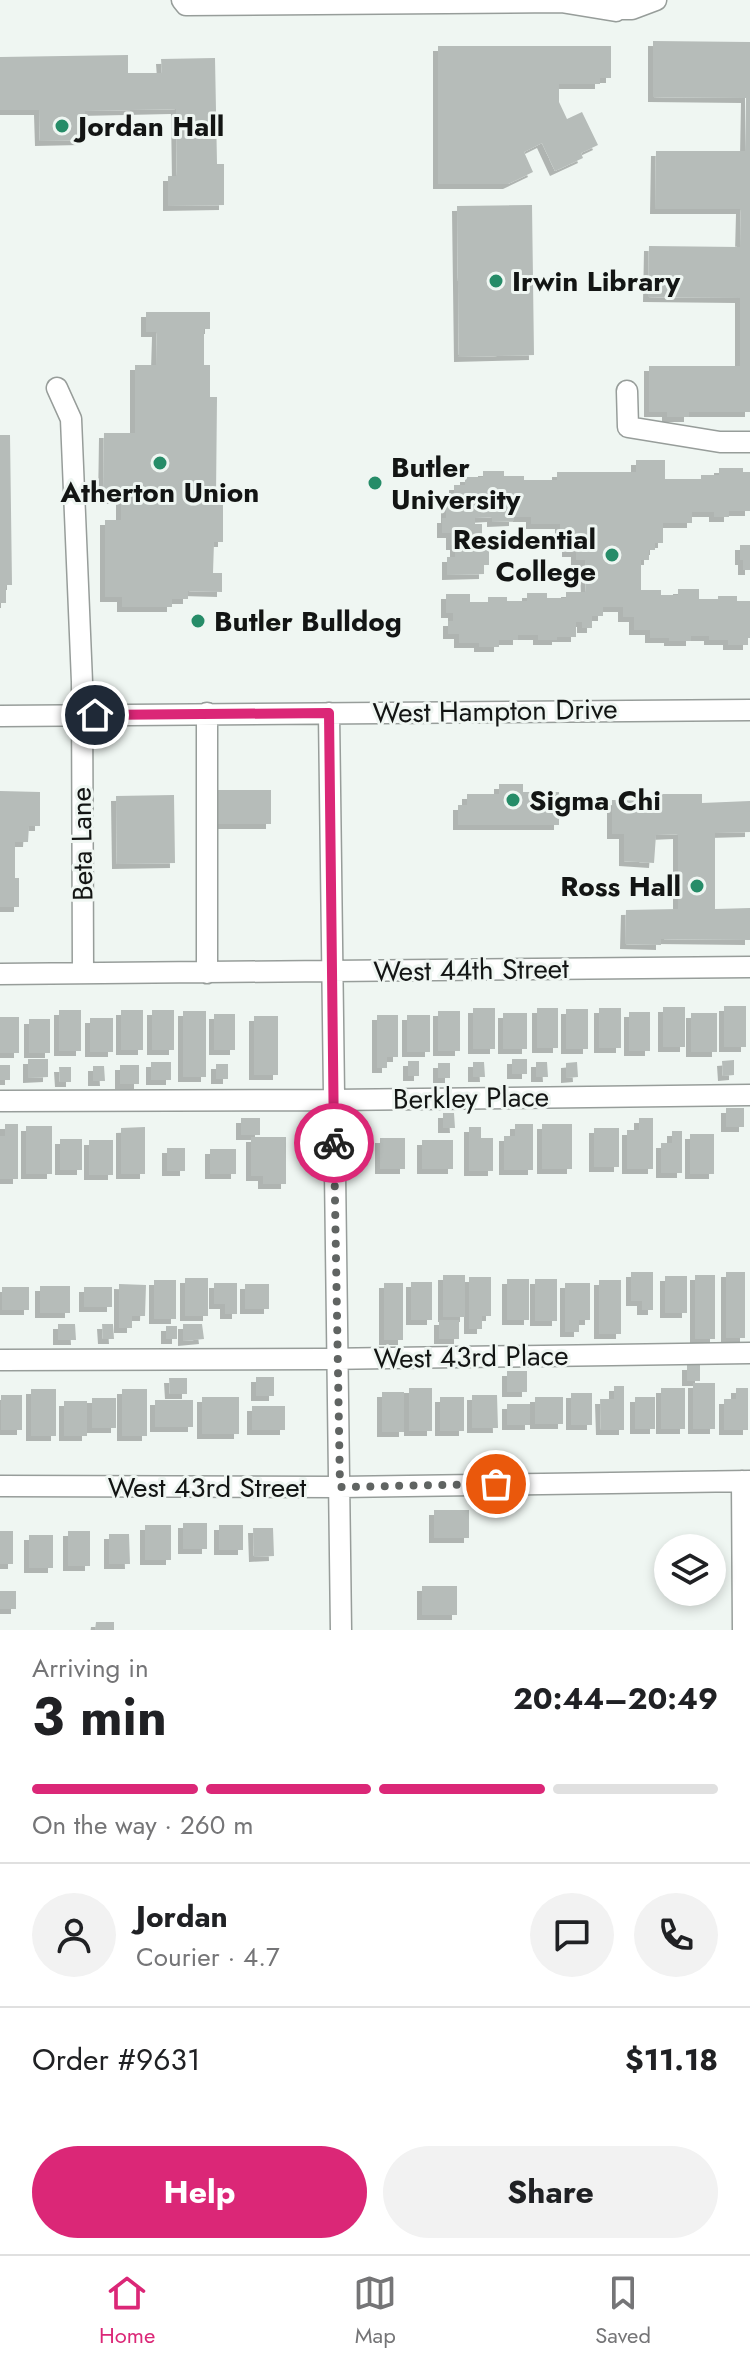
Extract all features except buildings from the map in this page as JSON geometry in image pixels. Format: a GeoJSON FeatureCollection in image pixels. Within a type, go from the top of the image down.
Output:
{"type":"FeatureCollection","features":[{"type":"Feature","properties":{"kind":"street"},"geometry":{"type":"LineString","coordinates":[[182,0],[186,5],[561,2],[616,11],[656,0]]}},
{"type":"Feature","properties":{"kind":"street"},"geometry":{"type":"LineString","coordinates":[[579,0],[593,7],[616,11]]}},
{"type":"Feature","properties":{"kind":"street","name":"Beta Lane"},"geometry":{"type":"LineString","coordinates":[[57,388],[71,419],[82,682],[83,973]]}},
{"type":"Feature","properties":{"kind":"street"},"geometry":{"type":"LineString","coordinates":[[627,391],[628,427],[720,442],[750,442]]}},
{"type":"Feature","properties":{"kind":"street","name":"West Hampton Drive"},"geometry":{"type":"LineString","coordinates":[[0,716],[748,709]]}},
{"type":"Feature","properties":{"kind":"street"},"geometry":{"type":"LineString","coordinates":[[207,713],[207,973]]}},
{"type":"Feature","properties":{"kind":"street"},"geometry":{"type":"LineString","coordinates":[[329,713],[341,1630]]}},
{"type":"Feature","properties":{"kind":"street","name":"West 44th Street"},"geometry":{"type":"LineString","coordinates":[[0,974],[750,967]]}},
{"type":"Feature","properties":{"kind":"street","name":"Berkley Place"},"geometry":{"type":"LineString","coordinates":[[0,1101],[750,1095]]}},
{"type":"Feature","properties":{"kind":"street","name":"West 43rd Place"},"geometry":{"type":"LineString","coordinates":[[0,1360],[750,1353]]}},
{"type":"Feature","properties":{"kind":"street"},"geometry":{"type":"LineString","coordinates":[[743,1630],[746,1481]]}},
{"type":"Feature","properties":{"kind":"street","name":"West 43rd Street"},"geometry":{"type":"LineString","coordinates":[[0,1486],[340,1487],[746,1481]]}},
{"type":"Feature","properties":{"kind":"way so far"},"geometry":{"type":"LineString","coordinates":[[334,1143],[340,1487],[496,1484]]}},
{"type":"Feature","properties":{"kind":"place","name":"Jordan Hall"},"geometry":{"type":"Point","coordinates":[62,126]}},
{"type":"Feature","properties":{"kind":"place","name":"Irwin Library"},"geometry":{"type":"Point","coordinates":[496,281]}},
{"type":"Feature","properties":{"kind":"place","name":"Atherton Union"},"geometry":{"type":"Point","coordinates":[160,463]}},
{"type":"Feature","properties":{"kind":"place","name":"Butler University"},"geometry":{"type":"Point","coordinates":[375,483]}},
{"type":"Feature","properties":{"kind":"place","name":"Residential College"},"geometry":{"type":"Point","coordinates":[612,555]}},
{"type":"Feature","properties":{"kind":"place","name":"Butler Bulldog"},"geometry":{"type":"Point","coordinates":[198,621]}},
{"type":"Feature","properties":{"kind":"place","name":"Sigma Chi"},"geometry":{"type":"Point","coordinates":[513,800]}},
{"type":"Feature","properties":{"kind":"place","name":"Ross Hall"},"geometry":{"type":"Point","coordinates":[697,886]}},
{"type":"Feature","properties":{"kind":"route"},"geometry":{"type":"LineString","coordinates":[[95,715],[329,713],[334,1143]]}}]}
